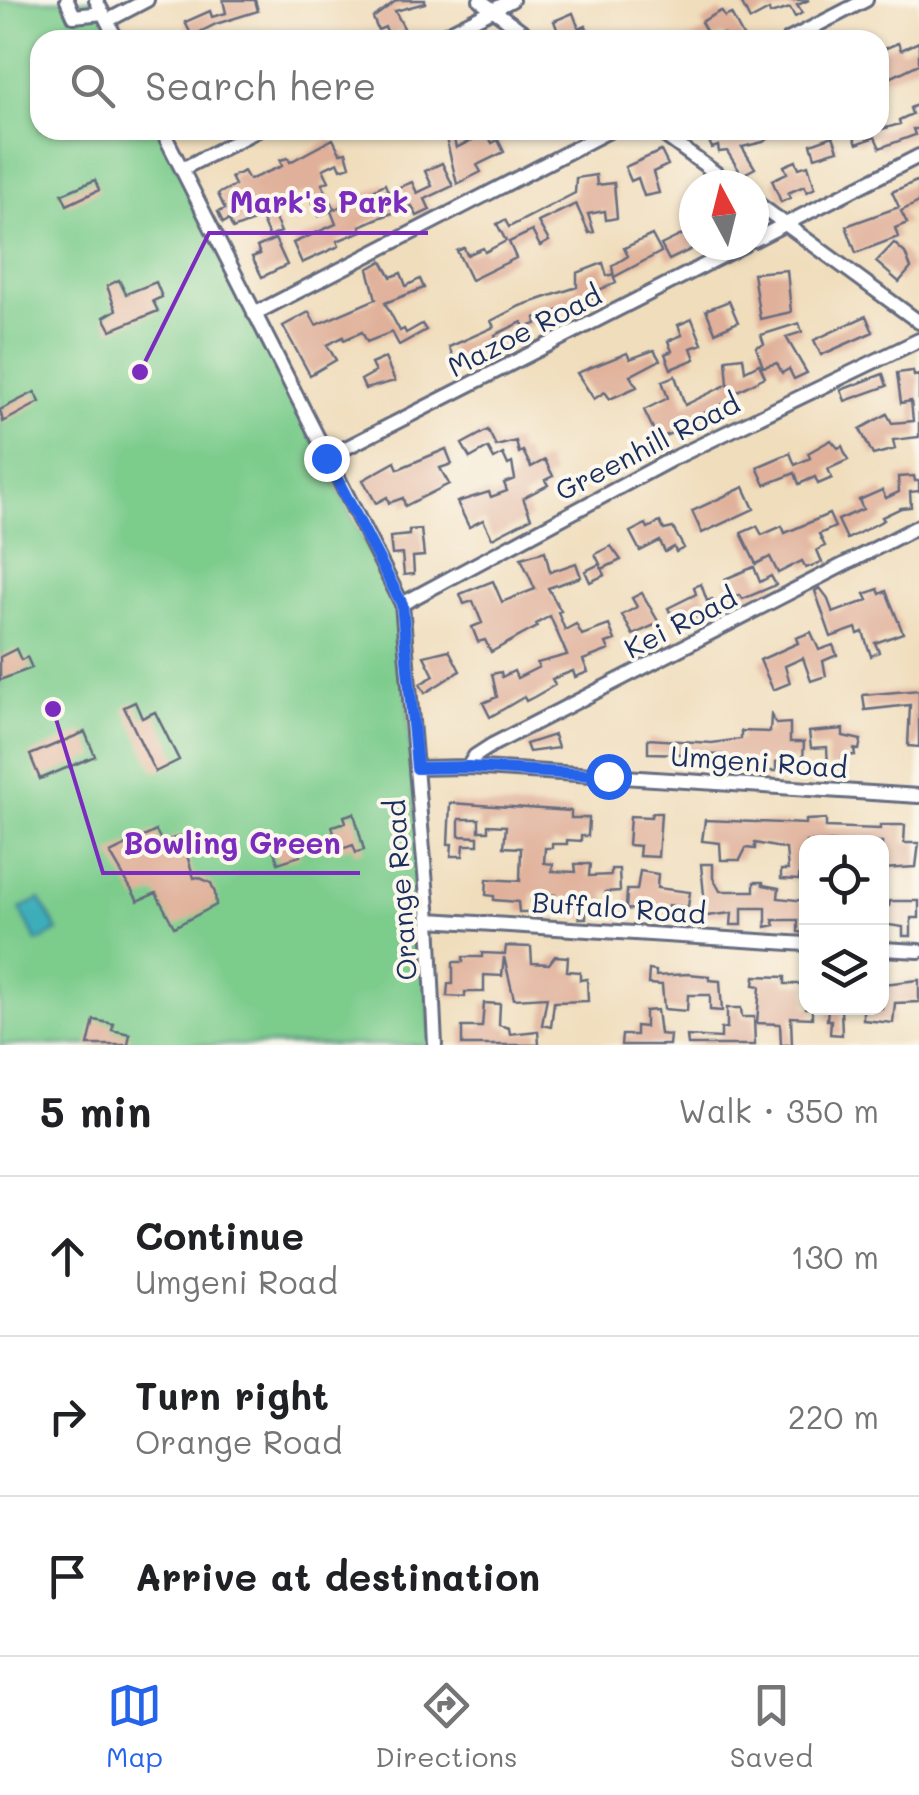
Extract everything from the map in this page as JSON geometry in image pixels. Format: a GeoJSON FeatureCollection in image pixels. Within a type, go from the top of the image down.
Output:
{"type":"FeatureCollection","features":[{"type":"Feature","properties":{"kind":"street"},"geometry":{"type":"LineString","coordinates":[[66,0],[74,16],[147,0]]}},
{"type":"Feature","properties":{"kind":"street"},"geometry":{"type":"LineString","coordinates":[[480,0],[520,30]]}},
{"type":"Feature","properties":{"kind":"street"},"geometry":{"type":"LineString","coordinates":[[453,30],[512,0]]}},
{"type":"Feature","properties":{"kind":"street"},"geometry":{"type":"LineString","coordinates":[[808,30],[866,0]]}},
{"type":"Feature","properties":{"kind":"street","name":"Orange Road"},"geometry":{"type":"LineString","coordinates":[[167,140],[402,604],[436,1045]]}},
{"type":"Feature","properties":{"kind":"street"},"geometry":{"type":"LineString","coordinates":[[182,169],[239,140]]}},
{"type":"Feature","properties":{"kind":"street"},"geometry":{"type":"LineString","coordinates":[[254,314],[592,140]]}},
{"type":"Feature","properties":{"kind":"street"},"geometry":{"type":"LineString","coordinates":[[670,140],[711,170]]}},
{"type":"Feature","properties":{"kind":"street"},"geometry":{"type":"LineString","coordinates":[[769,232],[919,156]]}},
{"type":"Feature","properties":{"kind":"street"},"geometry":{"type":"LineString","coordinates":[[769,212],[919,322]]}},
{"type":"Feature","properties":{"kind":"street","name":"Mazoe Road"},"geometry":{"type":"LineString","coordinates":[[326,458],[715,260]]}},
{"type":"Feature","properties":{"kind":"street","name":"Greenhill Road"},"geometry":{"type":"LineString","coordinates":[[402,604],[672,459],[919,340]]}},
{"type":"Feature","properties":{"kind":"street","name":"Kei Road"},"geometry":{"type":"LineString","coordinates":[[468,767],[492,745],[919,526]]}},
{"type":"Feature","properties":{"kind":"street","name":"Umgeni Road"},"geometry":{"type":"LineString","coordinates":[[417,768],[468,767],[919,796]]}},
{"type":"Feature","properties":{"kind":"street","name":"Buffalo Road"},"geometry":{"type":"LineString","coordinates":[[429,920],[799,944]]}},
{"type":"Feature","properties":{"kind":"street"},"geometry":{"type":"LineString","coordinates":[[889,949],[919,950]]}},
{"type":"Feature","properties":{"kind":"green space"},"geometry":{"type":"Polygon","coordinates":[[[0,0],[96,0],[111,30],[30,30],[30,140],[165,140],[401,615],[432,1045],[0,1045],[0,0]]]}},
{"type":"Feature","properties":{"kind":"water"},"geometry":{"type":"Polygon","coordinates":[[[40,899],[58,931],[37,942],[20,909],[40,899]]]}},
{"type":"Feature","properties":{"kind":"building"},"geometry":{"type":"Polygon","coordinates":[[[223,0],[255,0],[258,11],[204,30],[189,30],[185,22],[210,11],[212,17],[226,13],[223,0]]]}},
{"type":"Feature","properties":{"kind":"building"},"geometry":{"type":"Polygon","coordinates":[[[397,0],[425,0],[395,11],[404,28],[400,30],[378,30],[373,18],[397,0]]]}},
{"type":"Feature","properties":{"kind":"building"},"geometry":{"type":"Polygon","coordinates":[[[740,0],[809,0],[797,5],[802,13],[795,17],[790,8],[770,14],[769,10],[750,20],[740,0]]]}},
{"type":"Feature","properties":{"kind":"building"},"geometry":{"type":"Polygon","coordinates":[[[721,11],[725,17],[731,14],[740,30],[705,30],[701,22],[721,11]]]}},
{"type":"Feature","properties":{"kind":"building"},"geometry":{"type":"Polygon","coordinates":[[[573,13],[579,29],[586,26],[587,30],[557,30],[554,21],[573,13]]]}},
{"type":"Feature","properties":{"kind":"building"},"geometry":{"type":"Polygon","coordinates":[[[919,42],[919,64],[889,77],[889,47],[898,43],[901,50],[919,42]]]}},
{"type":"Feature","properties":{"kind":"building"},"geometry":{"type":"Polygon","coordinates":[[[919,104],[919,129],[913,129],[915,135],[880,148],[876,140],[889,140],[889,127],[912,114],[910,108],[919,104]]]}},
{"type":"Feature","properties":{"kind":"building"},"geometry":{"type":"Polygon","coordinates":[[[331,140],[340,153],[346,152],[350,166],[341,169],[338,162],[323,169],[329,181],[322,184],[335,209],[319,216],[309,193],[284,200],[286,204],[272,212],[281,232],[269,237],[261,218],[233,229],[229,220],[223,223],[218,212],[225,209],[218,194],[235,185],[231,177],[244,171],[249,180],[282,166],[280,160],[288,158],[290,162],[331,140]]]}},
{"type":"Feature","properties":{"kind":"building"},"geometry":{"type":"Polygon","coordinates":[[[446,140],[454,140],[456,148],[473,140],[498,140],[504,152],[477,165],[481,172],[457,184],[446,140]]]}},
{"type":"Feature","properties":{"kind":"building"},"geometry":{"type":"Polygon","coordinates":[[[708,140],[766,140],[742,147],[755,168],[751,170],[739,170],[727,151],[719,152],[718,146],[712,148],[708,140]]]}},
{"type":"Feature","properties":{"kind":"building"},"geometry":{"type":"Polygon","coordinates":[[[834,140],[838,150],[815,157],[811,144],[834,140]]]}},
{"type":"Feature","properties":{"kind":"building"},"geometry":{"type":"Polygon","coordinates":[[[661,151],[668,165],[653,172],[659,193],[644,196],[638,178],[631,181],[625,167],[661,151]]]}},
{"type":"Feature","properties":{"kind":"building"},"geometry":{"type":"Polygon","coordinates":[[[796,161],[799,168],[808,165],[815,188],[807,192],[804,186],[788,193],[790,198],[781,202],[772,180],[787,173],[784,166],[796,161]]]}},
{"type":"Feature","properties":{"kind":"building"},"geometry":{"type":"Polygon","coordinates":[[[442,163],[453,186],[425,199],[430,210],[417,216],[412,206],[376,219],[360,226],[362,231],[337,241],[339,246],[302,263],[293,243],[336,224],[331,211],[385,184],[388,192],[412,182],[417,193],[432,186],[425,171],[442,163]]]}},
{"type":"Feature","properties":{"kind":"building"},"geometry":{"type":"Polygon","coordinates":[[[596,175],[597,185],[614,183],[617,218],[606,220],[605,211],[588,214],[594,232],[589,233],[576,204],[538,222],[549,241],[540,246],[532,231],[509,242],[516,258],[471,280],[457,251],[464,248],[467,255],[483,248],[485,252],[506,241],[497,224],[505,220],[509,227],[575,193],[576,178],[596,175]]]}},
{"type":"Feature","properties":{"kind":"building"},"geometry":{"type":"Polygon","coordinates":[[[95,180],[99,190],[67,205],[62,194],[95,180]]]}},
{"type":"Feature","properties":{"kind":"building"},"geometry":{"type":"Polygon","coordinates":[[[919,180],[919,202],[901,211],[907,223],[895,228],[898,237],[856,253],[846,226],[899,207],[892,192],[919,180]]]}},
{"type":"Feature","properties":{"kind":"building"},"geometry":{"type":"Polygon","coordinates":[[[652,235],[661,252],[614,277],[612,266],[628,256],[624,248],[652,235]]]}},
{"type":"Feature","properties":{"kind":"building"},"geometry":{"type":"Polygon","coordinates":[[[679,236],[679,255],[669,260],[661,245],[679,236]]]}},
{"type":"Feature","properties":{"kind":"building"},"geometry":{"type":"Polygon","coordinates":[[[275,239],[287,265],[262,277],[252,257],[260,254],[257,247],[275,239]]]}},
{"type":"Feature","properties":{"kind":"building"},"geometry":{"type":"Polygon","coordinates":[[[894,243],[905,253],[911,268],[899,282],[876,262],[894,243]]]}},
{"type":"Feature","properties":{"kind":"building"},"geometry":{"type":"Polygon","coordinates":[[[382,261],[391,277],[401,273],[406,286],[420,279],[424,288],[385,303],[400,331],[404,329],[406,333],[422,324],[426,330],[399,345],[392,332],[367,342],[362,332],[344,340],[343,337],[327,345],[336,360],[310,375],[283,326],[309,312],[316,325],[376,299],[368,269],[382,261]]]}},
{"type":"Feature","properties":{"kind":"building"},"geometry":{"type":"Polygon","coordinates":[[[603,263],[607,276],[613,274],[616,283],[596,291],[593,298],[535,318],[536,324],[524,328],[522,322],[495,335],[502,356],[487,361],[484,352],[456,364],[449,347],[494,327],[491,321],[520,306],[577,287],[577,273],[603,263]]]}},
{"type":"Feature","properties":{"kind":"building"},"geometry":{"type":"Polygon","coordinates":[[[787,270],[791,312],[760,319],[753,273],[787,270]]]}},
{"type":"Feature","properties":{"kind":"building"},"geometry":{"type":"Polygon","coordinates":[[[119,280],[126,294],[156,282],[162,297],[153,301],[158,311],[111,330],[104,317],[116,310],[107,286],[119,280]]]}},
{"type":"Feature","properties":{"kind":"building"},"geometry":{"type":"Polygon","coordinates":[[[729,301],[738,322],[715,332],[706,310],[729,301]]]}},
{"type":"Feature","properties":{"kind":"building"},"geometry":{"type":"Polygon","coordinates":[[[866,316],[873,332],[821,355],[814,340],[866,316]]]}},
{"type":"Feature","properties":{"kind":"building"},"geometry":{"type":"Polygon","coordinates":[[[692,319],[702,344],[691,348],[695,359],[671,369],[665,354],[672,351],[668,341],[682,335],[678,325],[692,319]]]}},
{"type":"Feature","properties":{"kind":"building"},"geometry":{"type":"Polygon","coordinates":[[[799,323],[802,332],[786,337],[807,373],[794,379],[789,369],[782,373],[777,363],[763,367],[756,347],[764,344],[761,335],[799,323]]]}},
{"type":"Feature","properties":{"kind":"building"},"geometry":{"type":"Polygon","coordinates":[[[654,350],[660,360],[630,376],[637,387],[610,399],[605,392],[594,399],[577,373],[627,353],[630,359],[654,350]]]}},
{"type":"Feature","properties":{"kind":"building"},"geometry":{"type":"Polygon","coordinates":[[[743,357],[745,371],[759,364],[765,377],[730,395],[732,400],[700,415],[695,421],[699,431],[682,437],[679,430],[658,439],[644,410],[668,398],[662,381],[675,376],[685,405],[728,384],[726,359],[743,357]]]}},
{"type":"Feature","properties":{"kind":"building"},"geometry":{"type":"Polygon","coordinates":[[[385,358],[395,381],[365,389],[361,380],[375,372],[371,364],[385,358]]]}},
{"type":"Feature","properties":{"kind":"building"},"geometry":{"type":"Polygon","coordinates":[[[913,371],[914,376],[919,375],[919,437],[893,440],[895,449],[873,455],[860,429],[887,414],[892,423],[913,421],[911,401],[901,403],[897,373],[913,371]]]}},
{"type":"Feature","properties":{"kind":"building"},"geometry":{"type":"Polygon","coordinates":[[[883,374],[887,386],[845,401],[841,390],[883,374]]]}},
{"type":"Feature","properties":{"kind":"building"},"geometry":{"type":"Polygon","coordinates":[[[35,392],[40,402],[3,422],[0,410],[35,392]]]}},
{"type":"Feature","properties":{"kind":"building"},"geometry":{"type":"Polygon","coordinates":[[[488,430],[496,446],[516,441],[519,453],[523,451],[531,467],[545,460],[553,476],[545,480],[548,485],[523,498],[531,518],[492,538],[483,520],[469,527],[457,502],[507,491],[504,483],[515,479],[512,463],[508,465],[503,454],[494,459],[488,448],[470,458],[462,444],[488,430]]]}},
{"type":"Feature","properties":{"kind":"building"},"geometry":{"type":"Polygon","coordinates":[[[831,440],[838,448],[842,446],[848,460],[828,469],[832,478],[818,484],[815,477],[799,484],[795,473],[765,485],[757,467],[790,453],[795,465],[831,440]]]}},
{"type":"Feature","properties":{"kind":"building"},"geometry":{"type":"Polygon","coordinates":[[[446,449],[452,464],[440,468],[449,484],[405,506],[403,498],[389,503],[387,497],[376,503],[363,480],[395,462],[398,469],[446,449]]]}},
{"type":"Feature","properties":{"kind":"building"},"geometry":{"type":"Polygon","coordinates":[[[914,476],[919,481],[919,491],[910,492],[911,507],[882,517],[884,520],[847,539],[838,520],[863,509],[859,500],[882,490],[886,498],[899,492],[898,477],[914,476]]]}},
{"type":"Feature","properties":{"kind":"building"},"geometry":{"type":"Polygon","coordinates":[[[744,487],[754,509],[702,533],[692,511],[744,487]]]}},
{"type":"Feature","properties":{"kind":"building"},"geometry":{"type":"Polygon","coordinates":[[[829,514],[835,527],[819,534],[825,546],[817,550],[822,562],[806,568],[802,561],[778,573],[770,557],[756,564],[741,533],[757,526],[762,535],[782,526],[785,533],[829,514]]]}},
{"type":"Feature","properties":{"kind":"building"},"geometry":{"type":"Polygon","coordinates":[[[660,522],[664,530],[673,528],[684,548],[676,552],[674,547],[665,552],[660,541],[640,551],[630,532],[660,522]]]}},
{"type":"Feature","properties":{"kind":"building"},"geometry":{"type":"Polygon","coordinates":[[[421,529],[424,556],[413,557],[414,574],[404,575],[402,554],[392,555],[390,537],[421,529]]]}},
{"type":"Feature","properties":{"kind":"building"},"geometry":{"type":"Polygon","coordinates":[[[611,546],[621,560],[602,569],[605,575],[590,582],[585,571],[600,564],[595,554],[611,546]]]}},
{"type":"Feature","properties":{"kind":"building"},"geometry":{"type":"Polygon","coordinates":[[[545,551],[550,572],[576,563],[581,577],[548,588],[561,611],[558,612],[565,630],[576,624],[582,635],[609,625],[615,640],[606,643],[609,650],[583,660],[588,672],[575,677],[573,671],[552,679],[555,685],[490,717],[483,703],[497,697],[492,674],[501,672],[502,677],[514,671],[517,678],[539,667],[537,663],[567,655],[550,616],[491,652],[485,640],[478,642],[472,627],[482,623],[473,601],[464,604],[460,594],[493,581],[502,602],[535,589],[521,558],[545,551]]]}},
{"type":"Feature","properties":{"kind":"building"},"geometry":{"type":"Polygon","coordinates":[[[754,567],[760,582],[771,576],[776,585],[743,599],[740,595],[733,598],[725,579],[754,567]]]}},
{"type":"Feature","properties":{"kind":"building"},"geometry":{"type":"Polygon","coordinates":[[[701,584],[707,601],[712,599],[716,608],[676,624],[668,608],[696,594],[694,587],[701,584]]]}},
{"type":"Feature","properties":{"kind":"building"},"geometry":{"type":"Polygon","coordinates":[[[820,588],[833,613],[868,600],[865,594],[878,589],[880,594],[886,591],[903,633],[875,643],[879,652],[871,656],[863,632],[858,634],[856,628],[831,637],[815,591],[820,588]]]}},
{"type":"Feature","properties":{"kind":"building"},"geometry":{"type":"Polygon","coordinates":[[[642,593],[659,623],[633,635],[622,615],[637,607],[632,598],[642,593]]]}},
{"type":"Feature","properties":{"kind":"building"},"geometry":{"type":"Polygon","coordinates":[[[811,632],[819,650],[833,645],[837,655],[823,661],[826,676],[811,681],[803,658],[785,666],[790,683],[773,690],[760,660],[798,643],[796,638],[811,632]]]}},
{"type":"Feature","properties":{"kind":"building"},"geometry":{"type":"Polygon","coordinates":[[[16,649],[21,660],[27,657],[32,668],[0,680],[0,657],[16,649]]]}},
{"type":"Feature","properties":{"kind":"building"},"geometry":{"type":"Polygon","coordinates":[[[449,650],[460,671],[425,693],[420,684],[434,676],[424,656],[449,650]]]}},
{"type":"Feature","properties":{"kind":"building"},"geometry":{"type":"Polygon","coordinates":[[[919,690],[919,747],[908,746],[910,705],[865,710],[863,695],[919,690]]]}},
{"type":"Feature","properties":{"kind":"building"},"geometry":{"type":"Polygon","coordinates":[[[135,702],[142,718],[155,712],[179,760],[155,772],[124,707],[135,702]]]}},
{"type":"Feature","properties":{"kind":"building"},"geometry":{"type":"Polygon","coordinates":[[[771,715],[776,724],[790,723],[790,742],[804,742],[803,760],[781,760],[776,762],[776,771],[766,771],[766,761],[750,761],[751,767],[741,768],[740,760],[724,760],[724,755],[648,753],[648,739],[712,743],[741,739],[741,731],[770,732],[771,715]]]}},
{"type":"Feature","properties":{"kind":"building"},"geometry":{"type":"Polygon","coordinates":[[[843,729],[843,736],[861,740],[859,750],[854,749],[855,755],[843,756],[843,767],[828,768],[827,747],[811,748],[809,732],[843,729]]]}},
{"type":"Feature","properties":{"kind":"building"},"geometry":{"type":"Polygon","coordinates":[[[85,732],[95,756],[40,779],[30,755],[85,732]]]}},
{"type":"Feature","properties":{"kind":"building"},"geometry":{"type":"Polygon","coordinates":[[[554,735],[558,748],[529,752],[526,744],[554,735]]]}},
{"type":"Feature","properties":{"kind":"building"},"geometry":{"type":"Polygon","coordinates":[[[450,803],[571,811],[571,818],[589,818],[588,836],[545,848],[544,863],[553,864],[552,871],[576,872],[575,864],[590,864],[589,876],[611,875],[611,869],[619,869],[620,891],[605,892],[606,909],[586,910],[586,918],[579,918],[579,899],[533,893],[530,912],[519,912],[518,902],[494,900],[494,896],[486,895],[487,879],[520,881],[521,848],[504,847],[506,826],[488,825],[488,831],[479,831],[479,819],[459,819],[459,836],[478,837],[478,845],[464,845],[463,856],[451,856],[450,803]]]}},
{"type":"Feature","properties":{"kind":"building"},"geometry":{"type":"Polygon","coordinates":[[[354,813],[364,850],[356,853],[353,845],[338,850],[337,845],[330,846],[329,838],[335,837],[332,826],[346,822],[344,816],[354,813]]]}},
{"type":"Feature","properties":{"kind":"building"},"geometry":{"type":"Polygon","coordinates":[[[652,813],[661,813],[658,857],[639,856],[640,846],[628,845],[630,816],[651,817],[652,813]]]}},
{"type":"Feature","properties":{"kind":"building"},"geometry":{"type":"Polygon","coordinates":[[[826,819],[826,827],[880,829],[880,825],[905,825],[904,843],[919,843],[916,867],[889,869],[889,835],[799,835],[799,880],[781,879],[781,870],[788,870],[786,849],[755,843],[755,849],[746,848],[740,860],[721,860],[720,843],[702,841],[705,820],[806,824],[806,820],[826,819]]]}},
{"type":"Feature","properties":{"kind":"building"},"geometry":{"type":"Polygon","coordinates":[[[156,831],[162,842],[181,836],[194,878],[211,883],[215,893],[216,905],[174,927],[156,893],[138,901],[110,853],[156,831]]]}},
{"type":"Feature","properties":{"kind":"building"},"geometry":{"type":"Polygon","coordinates":[[[294,838],[300,856],[278,863],[272,845],[294,838]]]}},
{"type":"Feature","properties":{"kind":"building"},"geometry":{"type":"Polygon","coordinates":[[[701,864],[713,864],[713,878],[720,891],[754,891],[754,882],[763,882],[779,888],[778,898],[799,900],[799,932],[798,920],[773,920],[775,925],[766,927],[766,908],[742,908],[742,925],[731,925],[732,913],[706,916],[701,864]]]}},
{"type":"Feature","properties":{"kind":"building"},"geometry":{"type":"Polygon","coordinates":[[[640,871],[658,874],[657,888],[690,892],[688,907],[668,905],[667,912],[626,909],[627,890],[637,890],[640,871]]]}},
{"type":"Feature","properties":{"kind":"building"},"geometry":{"type":"Polygon","coordinates":[[[890,901],[919,901],[919,918],[911,918],[911,936],[903,936],[903,927],[889,925],[890,901]]]}},
{"type":"Feature","properties":{"kind":"building"},"geometry":{"type":"Polygon","coordinates":[[[506,946],[531,947],[532,963],[549,964],[555,956],[568,957],[567,971],[580,972],[580,980],[587,979],[588,1001],[554,1002],[551,1027],[542,1025],[547,997],[514,999],[504,957],[502,976],[484,975],[484,992],[447,996],[448,984],[453,984],[453,962],[463,962],[463,957],[482,957],[482,953],[505,954],[506,946]]]}},
{"type":"Feature","properties":{"kind":"building"},"geometry":{"type":"Polygon","coordinates":[[[649,970],[656,971],[656,976],[688,974],[720,981],[722,1011],[710,1010],[710,995],[688,995],[687,1011],[664,1009],[662,985],[648,984],[649,970]]]}},
{"type":"Feature","properties":{"kind":"building"},"geometry":{"type":"Polygon","coordinates":[[[755,976],[785,977],[785,984],[799,984],[799,1015],[812,1018],[791,1017],[792,1045],[781,1045],[780,1024],[757,1023],[760,986],[754,985],[755,976]]]}},
{"type":"Feature","properties":{"kind":"building"},"geometry":{"type":"Polygon","coordinates":[[[919,980],[919,1002],[895,1003],[893,1023],[863,1020],[863,1015],[889,1015],[889,983],[919,980]]]}},
{"type":"Feature","properties":{"kind":"building"},"geometry":{"type":"Polygon","coordinates":[[[484,1003],[500,1004],[499,1025],[509,1028],[510,1034],[538,1031],[539,1045],[462,1045],[462,1027],[482,1027],[484,1003]]]}},
{"type":"Feature","properties":{"kind":"building"},"geometry":{"type":"Polygon","coordinates":[[[727,1008],[741,1008],[742,1017],[754,1017],[755,1045],[688,1045],[687,1036],[721,1038],[721,1029],[727,1028],[727,1008]]]}},
{"type":"Feature","properties":{"kind":"building"},"geometry":{"type":"Polygon","coordinates":[[[657,1010],[660,1034],[670,1035],[669,1045],[621,1045],[622,1035],[636,1035],[636,1026],[645,1027],[645,1011],[657,1010]]]}},
{"type":"Feature","properties":{"kind":"building"},"geometry":{"type":"Polygon","coordinates":[[[827,1015],[841,1015],[842,1035],[830,1034],[831,1020],[827,1020],[827,1015]]]}},
{"type":"Feature","properties":{"kind":"building"},"geometry":{"type":"Polygon","coordinates":[[[94,1020],[114,1024],[112,1030],[130,1034],[128,1045],[88,1045],[94,1020]]]}},
{"type":"Feature","properties":{"kind":"place","name":"Mark's Park"},"geometry":{"type":"Point","coordinates":[140,372]}},
{"type":"Feature","properties":{"kind":"place","name":"Bowling Green"},"geometry":{"type":"Point","coordinates":[53,709]}},
{"type":"Feature","properties":{"kind":"route"},"geometry":{"type":"LineString","coordinates":[[326,458],[406,615],[417,768],[468,767],[608,776]]}}]}
